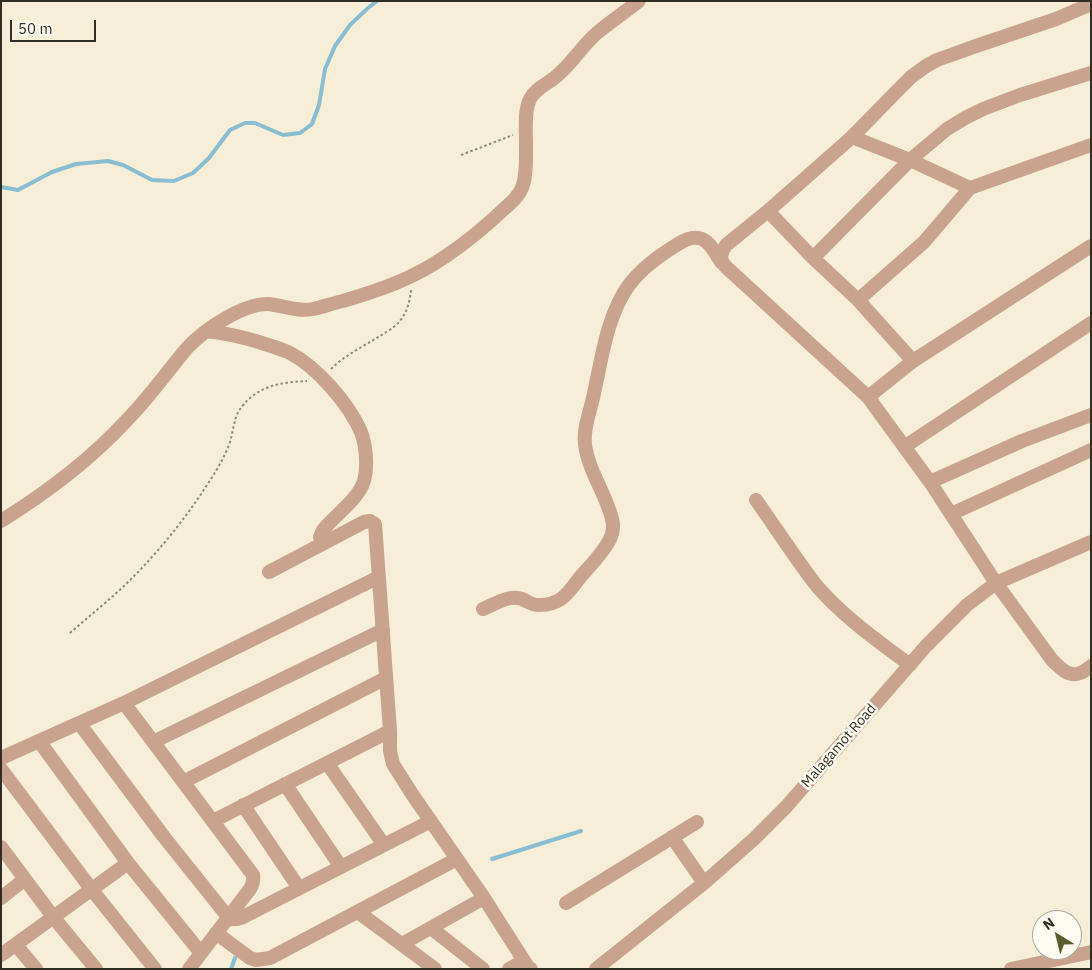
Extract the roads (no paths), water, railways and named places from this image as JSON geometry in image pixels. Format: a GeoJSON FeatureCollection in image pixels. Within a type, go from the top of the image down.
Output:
{"type":"FeatureCollection","features":[{"type":"Feature","properties":{"kind":"street"},"geometry":{"type":"LineString","coordinates":[[1,521],[72,471],[97,449],[127,421],[187,348],[206,331],[231,316],[260,304],[270,304],[298,310],[312,309],[389,287],[446,257],[478,234],[516,197],[522,188],[525,178],[527,112],[529,101],[535,92],[560,73],[596,34],[639,1]]}},
{"type":"Feature","properties":{"kind":"street"},"geometry":{"type":"LineString","coordinates":[[721,262],[722,251],[726,245],[768,211],[852,137],[911,77],[926,66],[937,60],[1056,19],[1091,4]]}},
{"type":"Feature","properties":{"kind":"street"},"geometry":{"type":"LineString","coordinates":[[813,258],[910,160],[947,129],[983,109],[1020,95],[1091,73]]}},
{"type":"Feature","properties":{"kind":"street"},"geometry":{"type":"LineString","coordinates":[[852,137],[910,160],[970,188]]}},
{"type":"Feature","properties":{"kind":"street"},"geometry":{"type":"LineString","coordinates":[[858,300],[924,242],[970,188],[1091,145]]}},
{"type":"Feature","properties":{"kind":"street"},"geometry":{"type":"LineString","coordinates":[[768,211],[813,258],[858,300],[913,361]]}},
{"type":"Feature","properties":{"kind":"street"},"geometry":{"type":"LineString","coordinates":[[483,609],[505,599],[522,599],[537,606],[553,603],[561,599],[569,592],[610,539],[613,528],[612,518],[590,465],[585,446],[584,432],[602,354],[619,302],[629,285],[663,253],[691,238],[700,239],[710,244],[721,262],[868,397],[930,482],[996,583],[1052,660],[1061,669],[1070,673],[1079,674],[1091,666]]}},
{"type":"Feature","properties":{"kind":"street"},"geometry":{"type":"LineString","coordinates":[[868,397],[913,361],[1091,246]]}},
{"type":"Feature","properties":{"kind":"street"},"geometry":{"type":"LineString","coordinates":[[904,447],[1091,322]]}},
{"type":"Feature","properties":{"kind":"street"},"geometry":{"type":"LineString","coordinates":[[206,331],[241,337],[289,352],[305,362],[323,380],[340,398],[353,418],[361,433],[365,447],[364,481],[357,493],[323,530],[320,537],[322,544]]}},
{"type":"Feature","properties":{"kind":"street"},"geometry":{"type":"LineString","coordinates":[[930,482],[1022,441],[1091,415]]}},
{"type":"Feature","properties":{"kind":"street"},"geometry":{"type":"LineString","coordinates":[[951,514],[1091,450]]}},
{"type":"Feature","properties":{"kind":"street"},"geometry":{"type":"LineString","coordinates":[[756,500],[817,586],[871,636],[910,665]]}},
{"type":"Feature","properties":{"kind":"street"},"geometry":{"type":"LineString","coordinates":[[269,572],[364,522],[370,521],[376,526],[390,751],[393,764],[528,966],[509,969]]}},
{"type":"Feature","properties":{"kind":"street","name":"Malagamot Road"},"geometry":{"type":"LineString","coordinates":[[596,969],[704,883],[739,853],[786,807],[926,646],[967,605],[996,583],[1091,542]]}},
{"type":"Feature","properties":{"kind":"street"},"geometry":{"type":"LineString","coordinates":[[1,758],[124,703],[379,577]]}},
{"type":"Feature","properties":{"kind":"street"},"geometry":{"type":"LineString","coordinates":[[153,742],[383,630]]}},
{"type":"Feature","properties":{"kind":"street"},"geometry":{"type":"LineString","coordinates":[[183,782],[386,678]]}},
{"type":"Feature","properties":{"kind":"street"},"geometry":{"type":"LineString","coordinates":[[124,703],[250,870],[254,880],[250,889],[189,969]]}},
{"type":"Feature","properties":{"kind":"street"},"geometry":{"type":"LineString","coordinates":[[79,723],[164,838],[228,917],[232,919],[243,917],[431,820]]}},
{"type":"Feature","properties":{"kind":"street"},"geometry":{"type":"LineString","coordinates":[[213,821],[390,731]]}},
{"type":"Feature","properties":{"kind":"street"},"geometry":{"type":"LineString","coordinates":[[39,741],[128,863],[201,953]]}},
{"type":"Feature","properties":{"kind":"street"},"geometry":{"type":"LineString","coordinates":[[327,763],[384,844]]}},
{"type":"Feature","properties":{"kind":"street"},"geometry":{"type":"LineString","coordinates":[[1,769],[92,890],[155,969]]}},
{"type":"Feature","properties":{"kind":"street"},"geometry":{"type":"LineString","coordinates":[[285,784],[341,867]]}},
{"type":"Feature","properties":{"kind":"street"},"geometry":{"type":"LineString","coordinates":[[243,805],[299,888]]}},
{"type":"Feature","properties":{"kind":"street"},"geometry":{"type":"LineString","coordinates":[[566,903],[697,822]]}},
{"type":"Feature","properties":{"kind":"street"},"geometry":{"type":"LineString","coordinates":[[672,837],[704,883]]}},
{"type":"Feature","properties":{"kind":"street"},"geometry":{"type":"LineString","coordinates":[[1,847],[54,918],[96,969]]}},
{"type":"Feature","properties":{"kind":"street"},"geometry":{"type":"LineString","coordinates":[[216,933],[250,958],[262,960],[278,955],[457,859]]}},
{"type":"Feature","properties":{"kind":"street"},"geometry":{"type":"LineString","coordinates":[[1,955],[128,863]]}},
{"type":"Feature","properties":{"kind":"street"},"geometry":{"type":"LineString","coordinates":[[1,898],[25,879]]}},
{"type":"Feature","properties":{"kind":"street"},"geometry":{"type":"LineString","coordinates":[[402,944],[484,898]]}},
{"type":"Feature","properties":{"kind":"street"},"geometry":{"type":"LineString","coordinates":[[358,912],[436,969]]}},
{"type":"Feature","properties":{"kind":"street"},"geometry":{"type":"LineString","coordinates":[[431,928],[483,969]]}},
{"type":"Feature","properties":{"kind":"street"},"geometry":{"type":"LineString","coordinates":[[16,944],[36,969]]}},
{"type":"Feature","properties":{"kind":"street"},"geometry":{"type":"LineString","coordinates":[[1011,969],[1091,952]]}},
{"type":"Feature","properties":{"kind":"waterway"},"geometry":{"type":"LineString","coordinates":[[1,187],[18,190],[52,172],[76,164],[108,161],[123,165],[152,180],[174,181],[193,173],[209,158],[230,130],[245,123],[255,123],[283,135],[300,133],[312,124],[319,105],[325,69],[335,46],[350,25],[377,1]]}},
{"type":"Feature","properties":{"kind":"waterway"},"geometry":{"type":"LineString","coordinates":[[492,859],[581,831]]}},
{"type":"Feature","properties":{"kind":"waterway"},"geometry":{"type":"LineString","coordinates":[[231,969],[235,958]]}}]}
